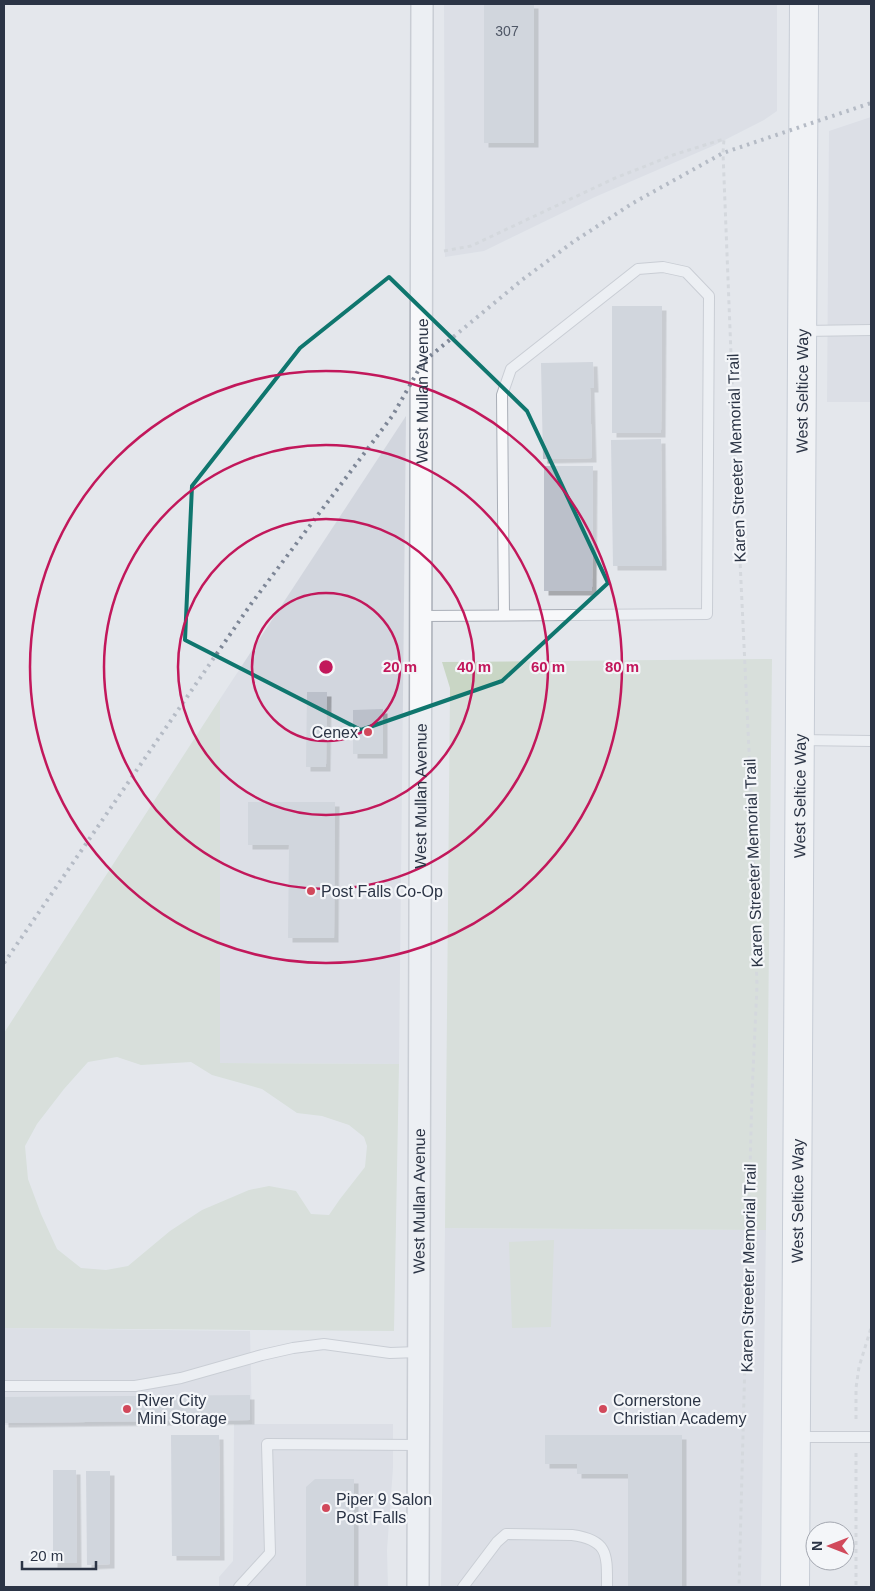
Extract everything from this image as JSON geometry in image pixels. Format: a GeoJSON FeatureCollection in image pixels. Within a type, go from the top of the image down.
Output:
{"type":"FeatureCollection","features":[{"type":"Feature","properties":{"kind":"main road","name":"West Seltice Way"},"geometry":{"type":"LineString","coordinates":[[795,1587],[804,4]]}},
{"type":"Feature","properties":{"kind":"street","name":"West Mullan Avenue"},"geometry":{"type":"LineString","coordinates":[[418,1587],[423,254],[422,4]]}},
{"type":"Feature","properties":{"kind":"lane"},"geometry":{"type":"LineString","coordinates":[[422,616],[707,614],[708,296],[686,272],[663,267],[638,269],[511,369],[502,395],[504,615]]}},
{"type":"Feature","properties":{"kind":"lane"},"geometry":{"type":"LineString","coordinates":[[802,331],[871,330]]}},
{"type":"Feature","properties":{"kind":"lane"},"geometry":{"type":"LineString","coordinates":[[800,740],[871,741]]}},
{"type":"Feature","properties":{"kind":"lane"},"geometry":{"type":"LineString","coordinates":[[4,1386],[135,1386],[181,1378],[293,1348],[324,1344],[390,1353],[418,1352]]}},
{"type":"Feature","properties":{"kind":"lane"},"geometry":{"type":"LineString","coordinates":[[797,1437],[871,1437]]}},
{"type":"Feature","properties":{"kind":"lane"},"geometry":{"type":"LineString","coordinates":[[239,1587],[270,1553],[267,1444],[418,1445]]}},
{"type":"Feature","properties":{"kind":"lane"},"geometry":{"type":"LineString","coordinates":[[463,1587],[497,1542],[506,1534],[572,1535],[582,1536],[592,1541],[602,1548],[607,1556],[607,1587]]}},
{"type":"Feature","properties":{"kind":"path","name":"Karen Streeter Memorial Trail"},"geometry":{"type":"LineString","coordinates":[[423,254],[471,246],[613,179],[673,155],[724,139],[723,153],[751,793],[757,986],[740,1587]]}},
{"type":"Feature","properties":{"kind":"path"},"geometry":{"type":"LineString","coordinates":[[856,1587],[856,1388],[859,1367],[871,1328]]}},
{"type":"Feature","properties":{"kind":"highlighted area"},"geometry":{"type":"Polygon","coordinates":[[[389,277],[527,411],[608,583],[502,681],[361,730],[185,640],[192,486],[300,348],[389,277]]]}},
{"type":"Feature","properties":{"kind":"shaded area"},"geometry":{"type":"Polygon","coordinates":[[[444,4],[777,4],[777,111],[764,120],[715,145],[595,197],[484,251],[445,257],[444,4]]]}},
{"type":"Feature","properties":{"kind":"shaded area"},"geometry":{"type":"Polygon","coordinates":[[[871,117],[871,402],[827,402],[829,131],[871,117]]]}},
{"type":"Feature","properties":{"kind":"shaded area"},"geometry":{"type":"Polygon","coordinates":[[[406,416],[399,1064],[220,1063],[220,699],[406,416]]]}},
{"type":"Feature","properties":{"kind":"shaded area","name":"Cornerstone Christian Academy"},"geometry":{"type":"Polygon","coordinates":[[[445,1228],[766,1230],[761,1587],[441,1587],[445,1228]]]}},
{"type":"Feature","properties":{"kind":"shaded area"},"geometry":{"type":"Polygon","coordinates":[[[4,1328],[250,1331],[252,1424],[393,1424],[393,1468],[387,1550],[388,1587],[219,1587],[219,1577],[233,1561],[234,1424],[4,1425],[4,1328]]]}},
{"type":"Feature","properties":{"kind":"green space"},"geometry":{"type":"Polygon","coordinates":[[[772,659],[766,1230],[445,1228],[450,688],[442,662],[772,659]]]}},
{"type":"Feature","properties":{"kind":"green space"},"geometry":{"type":"Polygon","coordinates":[[[220,699],[220,1063],[399,1064],[394,1331],[4,1328],[4,1033],[220,699]],[[117,1057],[88,1062],[37,1124],[25,1146],[28,1179],[57,1249],[81,1268],[106,1270],[128,1266],[170,1231],[202,1210],[249,1190],[269,1186],[296,1191],[311,1214],[329,1215],[365,1167],[367,1146],[364,1137],[349,1125],[322,1116],[297,1113],[262,1089],[212,1075],[191,1062],[141,1065],[117,1057]]]}},
{"type":"Feature","properties":{"kind":"green space"},"geometry":{"type":"Polygon","coordinates":[[[554,1240],[551,1327],[512,1328],[509,1242],[554,1240]]]}},
{"type":"Feature","properties":{"kind":"building"},"geometry":{"type":"Polygon","coordinates":[[[484,4],[534,4],[534,143],[484,143],[484,4]]]}},
{"type":"Feature","properties":{"kind":"building"},"geometry":{"type":"Polygon","coordinates":[[[612,306],[662,306],[661,433],[612,433],[612,306]]]}},
{"type":"Feature","properties":{"kind":"building"},"geometry":{"type":"Polygon","coordinates":[[[593,362],[594,388],[590,388],[592,458],[543,459],[541,363],[593,362]]]}},
{"type":"Feature","properties":{"kind":"building"},"geometry":{"type":"Polygon","coordinates":[[[661,439],[662,566],[613,566],[611,440],[661,439]]]}},
{"type":"Feature","properties":{"kind":"building"},"geometry":{"type":"Polygon","coordinates":[[[544,466],[593,466],[592,591],[544,591],[544,466]]]}},
{"type":"Feature","properties":{"kind":"building"},"geometry":{"type":"Polygon","coordinates":[[[307,692],[327,692],[326,767],[306,767],[307,692]]]}},
{"type":"Feature","properties":{"kind":"building","name":"Cenex"},"geometry":{"type":"Polygon","coordinates":[[[383,709],[383,754],[353,754],[353,710],[383,709]]]}},
{"type":"Feature","properties":{"kind":"building","name":"Post Falls Co-Op"},"geometry":{"type":"Polygon","coordinates":[[[248,802],[335,802],[334,938],[288,938],[289,845],[248,845],[248,802]]]}},
{"type":"Feature","properties":{"kind":"building","name":"River City Mini Storage"},"geometry":{"type":"Polygon","coordinates":[[[250,1395],[250,1420],[4,1423],[4,1397],[250,1395]]]}},
{"type":"Feature","properties":{"kind":"building"},"geometry":{"type":"Polygon","coordinates":[[[171,1435],[219,1435],[220,1556],[172,1556],[171,1435]]]}},
{"type":"Feature","properties":{"kind":"building"},"geometry":{"type":"Polygon","coordinates":[[[545,1435],[682,1435],[682,1587],[628,1587],[628,1474],[577,1474],[577,1464],[545,1464],[545,1435]]]}},
{"type":"Feature","properties":{"kind":"building"},"geometry":{"type":"Polygon","coordinates":[[[53,1470],[76,1470],[77,1563],[53,1563],[53,1470]]]}},
{"type":"Feature","properties":{"kind":"building"},"geometry":{"type":"Polygon","coordinates":[[[86,1471],[110,1471],[110,1564],[87,1565],[86,1471]]]}},
{"type":"Feature","properties":{"kind":"building"},"geometry":{"type":"Polygon","coordinates":[[[315,1479],[354,1479],[354,1587],[306,1587],[306,1487],[315,1479]]]}},
{"type":"Feature","properties":{"kind":"railway"},"geometry":{"type":"LineString","coordinates":[[4,963],[251,604],[393,415],[423,362],[522,280],[573,242],[633,203],[723,153],[871,103]]}},
{"type":"Feature","properties":{"kind":"place","name":"Cenex"},"geometry":{"type":"Point","coordinates":[368,732]}},
{"type":"Feature","properties":{"kind":"place","name":"Post Falls Co-Op"},"geometry":{"type":"Point","coordinates":[311,891]}},
{"type":"Feature","properties":{"kind":"place","name":"River City Mini Storage"},"geometry":{"type":"Point","coordinates":[127,1409]}},
{"type":"Feature","properties":{"kind":"place","name":"Cornerstone Christian Academy"},"geometry":{"type":"Point","coordinates":[603,1409]}},
{"type":"Feature","properties":{"kind":"place","name":"Piper 9 Salon Post Falls"},"geometry":{"type":"Point","coordinates":[326,1508]}}]}
